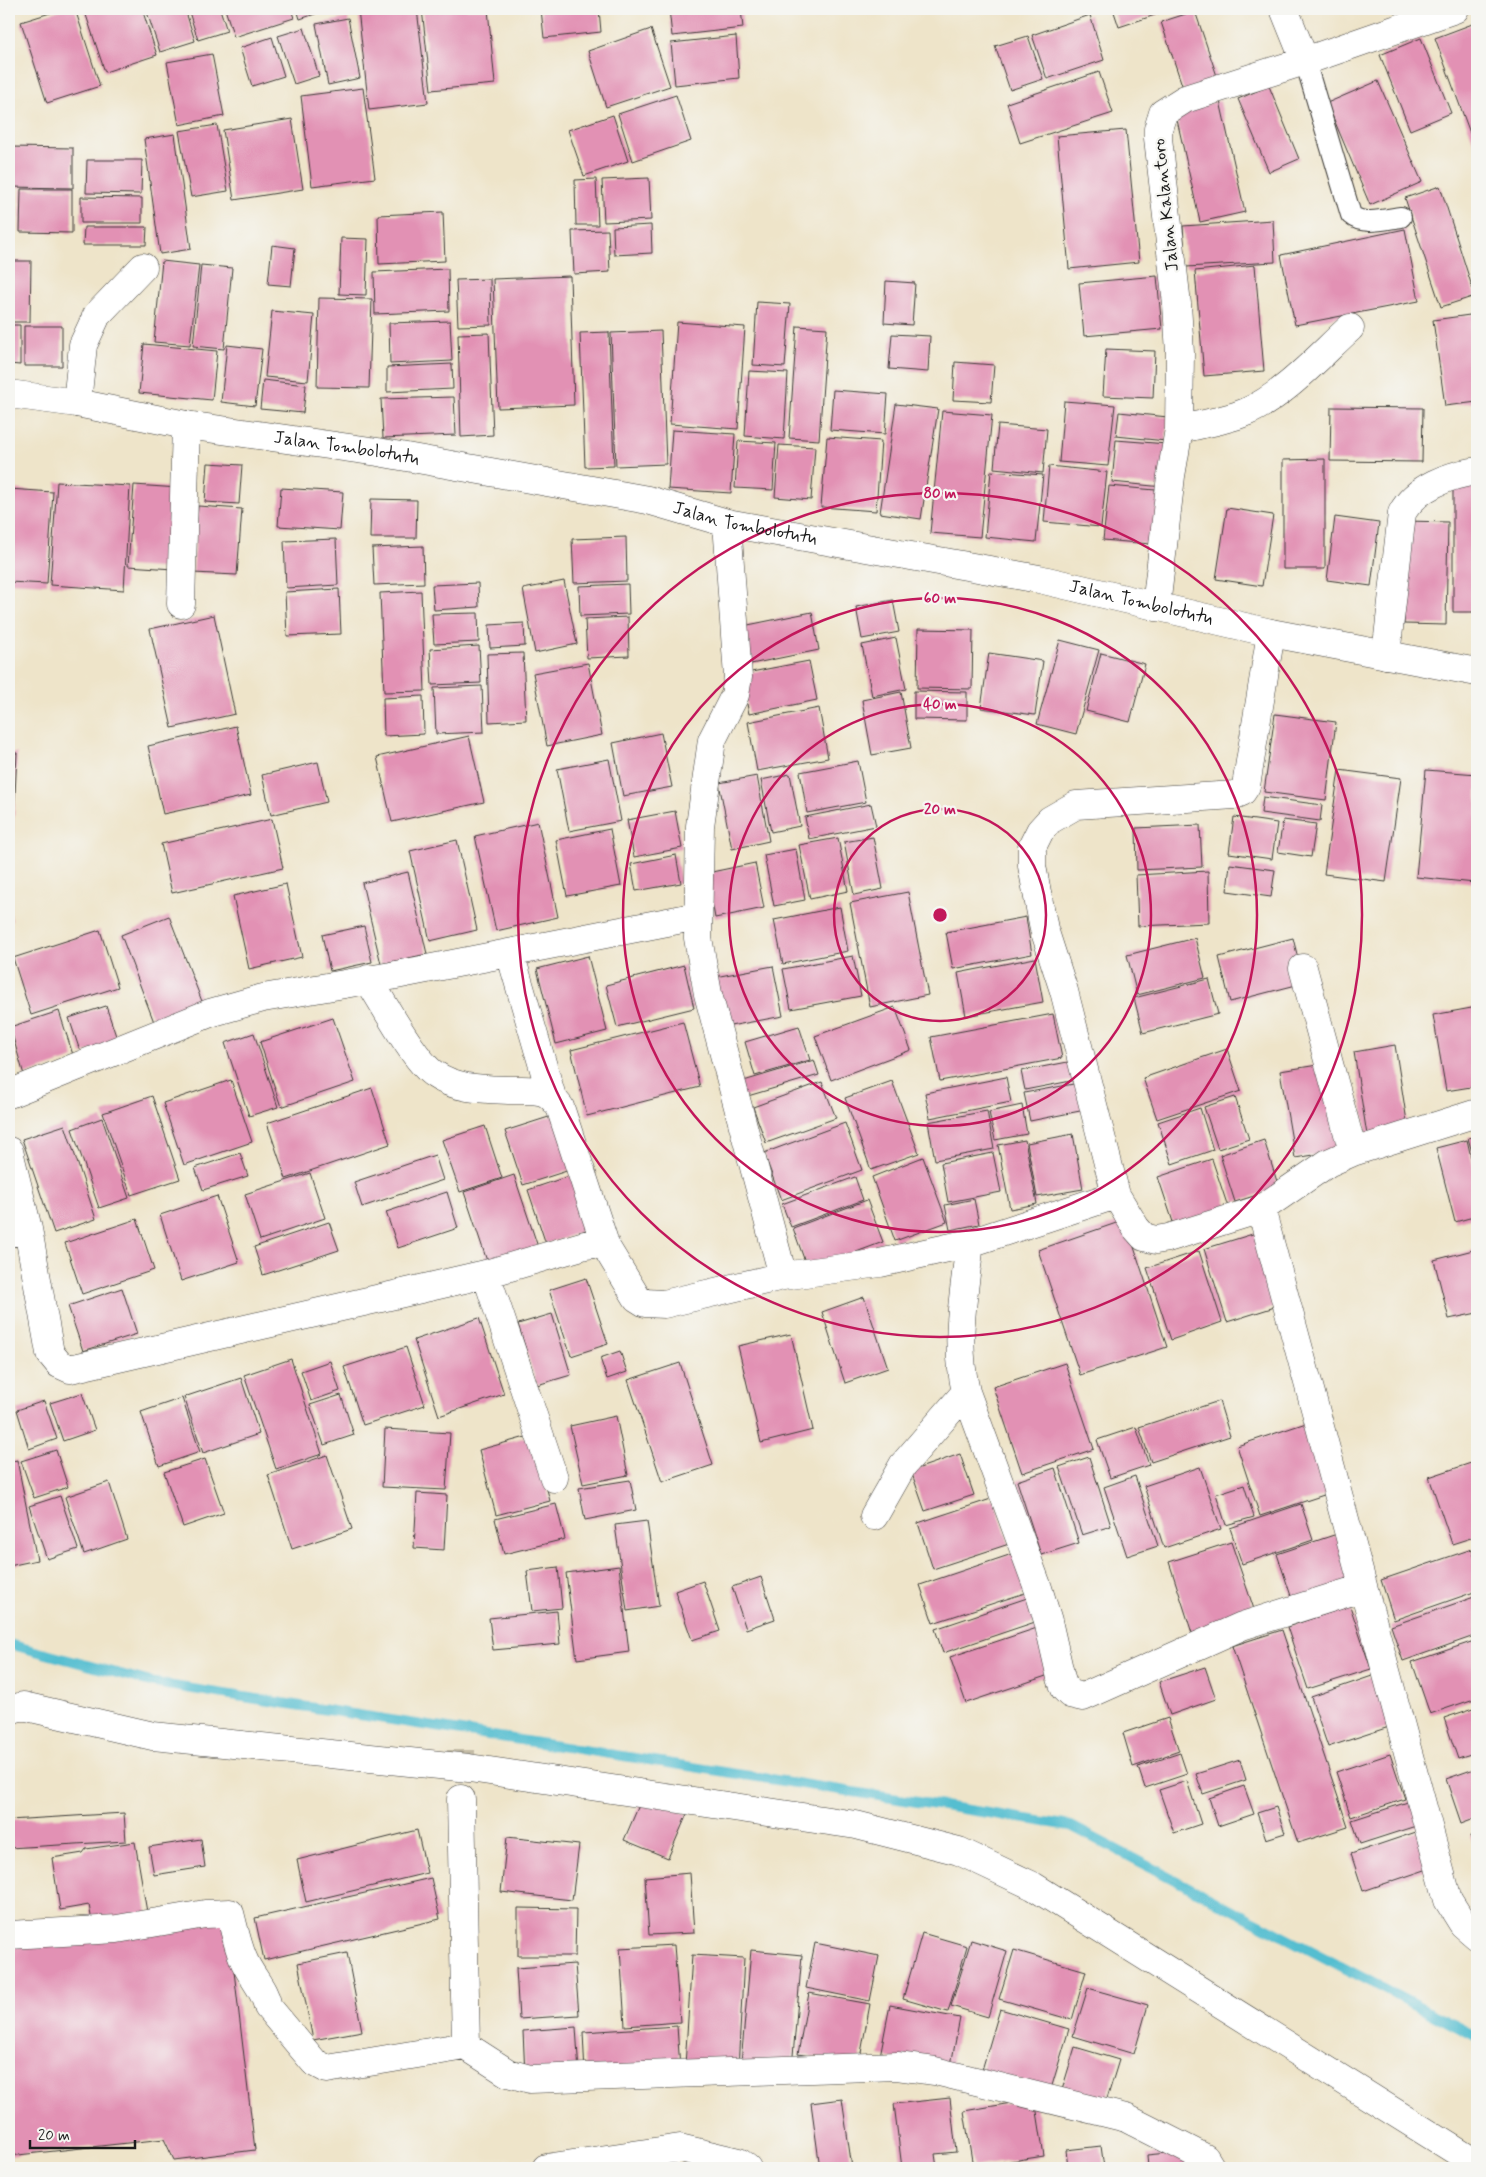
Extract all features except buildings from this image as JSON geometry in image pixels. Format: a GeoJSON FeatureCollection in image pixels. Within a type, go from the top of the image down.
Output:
{"type":"FeatureCollection","features":[{"type":"Feature","properties":{"kind":"street"},"geometry":{"type":"LineString","coordinates":[[1284,9],[1305,61]]}},
{"type":"Feature","properties":{"kind":"street","name":"Jalan Kalantoro"},"geometry":{"type":"LineString","coordinates":[[1156,607],[1179,429],[1180,353],[1177,304],[1158,138],[1163,113],[1185,99],[1305,61],[1455,9]]}},
{"type":"Feature","properties":{"kind":"street"},"geometry":{"type":"LineString","coordinates":[[77,403],[83,345],[97,315],[143,267]]}},
{"type":"Feature","properties":{"kind":"street"},"geometry":{"type":"LineString","coordinates":[[1179,429],[1231,417],[1264,402],[1282,389],[1350,328]]}},
{"type":"Feature","properties":{"kind":"street","name":"Jalan Tombolotutu"},"geometry":{"type":"LineString","coordinates":[[9,394],[77,403],[186,425],[378,452],[648,500],[728,522],[1039,579],[1271,633],[1477,672]]}},
{"type":"Feature","properties":{"kind":"street"},"geometry":{"type":"LineString","coordinates":[[181,604],[186,425]]}},
{"type":"Feature","properties":{"kind":"street"},"geometry":{"type":"LineString","coordinates":[[1386,655],[1402,514],[1406,506],[1423,490],[1444,480],[1477,471]]}},
{"type":"Feature","properties":{"kind":"street"},"geometry":{"type":"LineString","coordinates":[[728,522],[738,677],[735,695],[712,740],[700,826],[698,916],[700,956],[708,994],[783,1276]]}},
{"type":"Feature","properties":{"kind":"street"},"geometry":{"type":"LineString","coordinates":[[1271,633],[1246,786],[1242,792],[1235,795],[1076,805],[1050,820],[1040,831],[1032,846],[1032,866],[1044,929],[1064,991],[1116,1195],[1140,1233],[1150,1240],[1156,1240],[1261,1209],[1311,1173],[1353,1152],[1477,1113]]}},
{"type":"Feature","properties":{"kind":"street"},"geometry":{"type":"LineString","coordinates":[[9,1094],[210,1013],[263,998],[510,953],[698,916]]}},
{"type":"Feature","properties":{"kind":"street"},"geometry":{"type":"LineString","coordinates":[[510,953],[552,1097]]}},
{"type":"Feature","properties":{"kind":"street"},"geometry":{"type":"LineString","coordinates":[[1304,968],[1353,1152]]}},
{"type":"Feature","properties":{"kind":"street"},"geometry":{"type":"LineString","coordinates":[[368,979],[421,1062],[433,1074],[451,1083],[474,1089],[543,1092],[552,1097],[560,1107],[606,1247],[637,1298],[645,1303],[655,1305],[783,1276],[880,1262],[970,1243],[1116,1195]]}},
{"type":"Feature","properties":{"kind":"street"},"geometry":{"type":"LineString","coordinates":[[9,1151],[18,1231],[50,1353],[59,1364],[70,1369],[486,1274],[585,1245],[595,1244],[606,1247]]}},
{"type":"Feature","properties":{"kind":"street"},"geometry":{"type":"LineString","coordinates":[[1261,1209],[1362,1588],[1448,1900],[1463,1924],[1477,1936]]}},
{"type":"Feature","properties":{"kind":"street"},"geometry":{"type":"LineString","coordinates":[[970,1243],[960,1321],[960,1353],[966,1392],[1038,1588],[1048,1621],[1061,1678],[1065,1689],[1070,1694],[1083,1697],[1242,1626],[1362,1588]]}},
{"type":"Feature","properties":{"kind":"street"},"geometry":{"type":"LineString","coordinates":[[486,1274],[554,1478]]}},
{"type":"Feature","properties":{"kind":"street"},"geometry":{"type":"LineString","coordinates":[[874,1516],[904,1464],[966,1392]]}},
{"type":"Feature","properties":{"kind":"street"},"geometry":{"type":"LineString","coordinates":[[9,1710],[23,1706],[153,1736],[469,1768],[856,1824],[958,1851],[1033,1886],[1477,2164]]}},
{"type":"Feature","properties":{"kind":"street"},"geometry":{"type":"LineString","coordinates":[[461,1799],[466,2046]]}},
{"type":"Feature","properties":{"kind":"street"},"geometry":{"type":"LineString","coordinates":[[9,1935],[118,1930],[205,1914],[230,1913],[242,1956],[251,1976],[266,1995],[268,2007],[314,2062],[327,2070],[466,2046],[508,2073],[530,2079],[897,2066],[935,2071],[1126,2118],[1205,2158],[1211,2168]]}},
{"type":"Feature","properties":{"kind":"street"},"geometry":{"type":"LineString","coordinates":[[546,2168],[680,2148],[739,2162],[747,2168]]}},
{"type":"Feature","properties":{"kind":"lane"},"geometry":{"type":"LineString","coordinates":[[1305,61],[1352,215],[1358,220],[1365,221],[1401,217]]}},
{"type":"Feature","properties":{"kind":"waterway"},"geometry":{"type":"LineString","coordinates":[[9,1644],[154,1683],[1071,1826],[1477,2037]]}},
{"type":"Feature","properties":{"kind":"tunnel"},"geometry":{"type":"LineString","coordinates":[[461,1750],[461,1799]]}}]}
